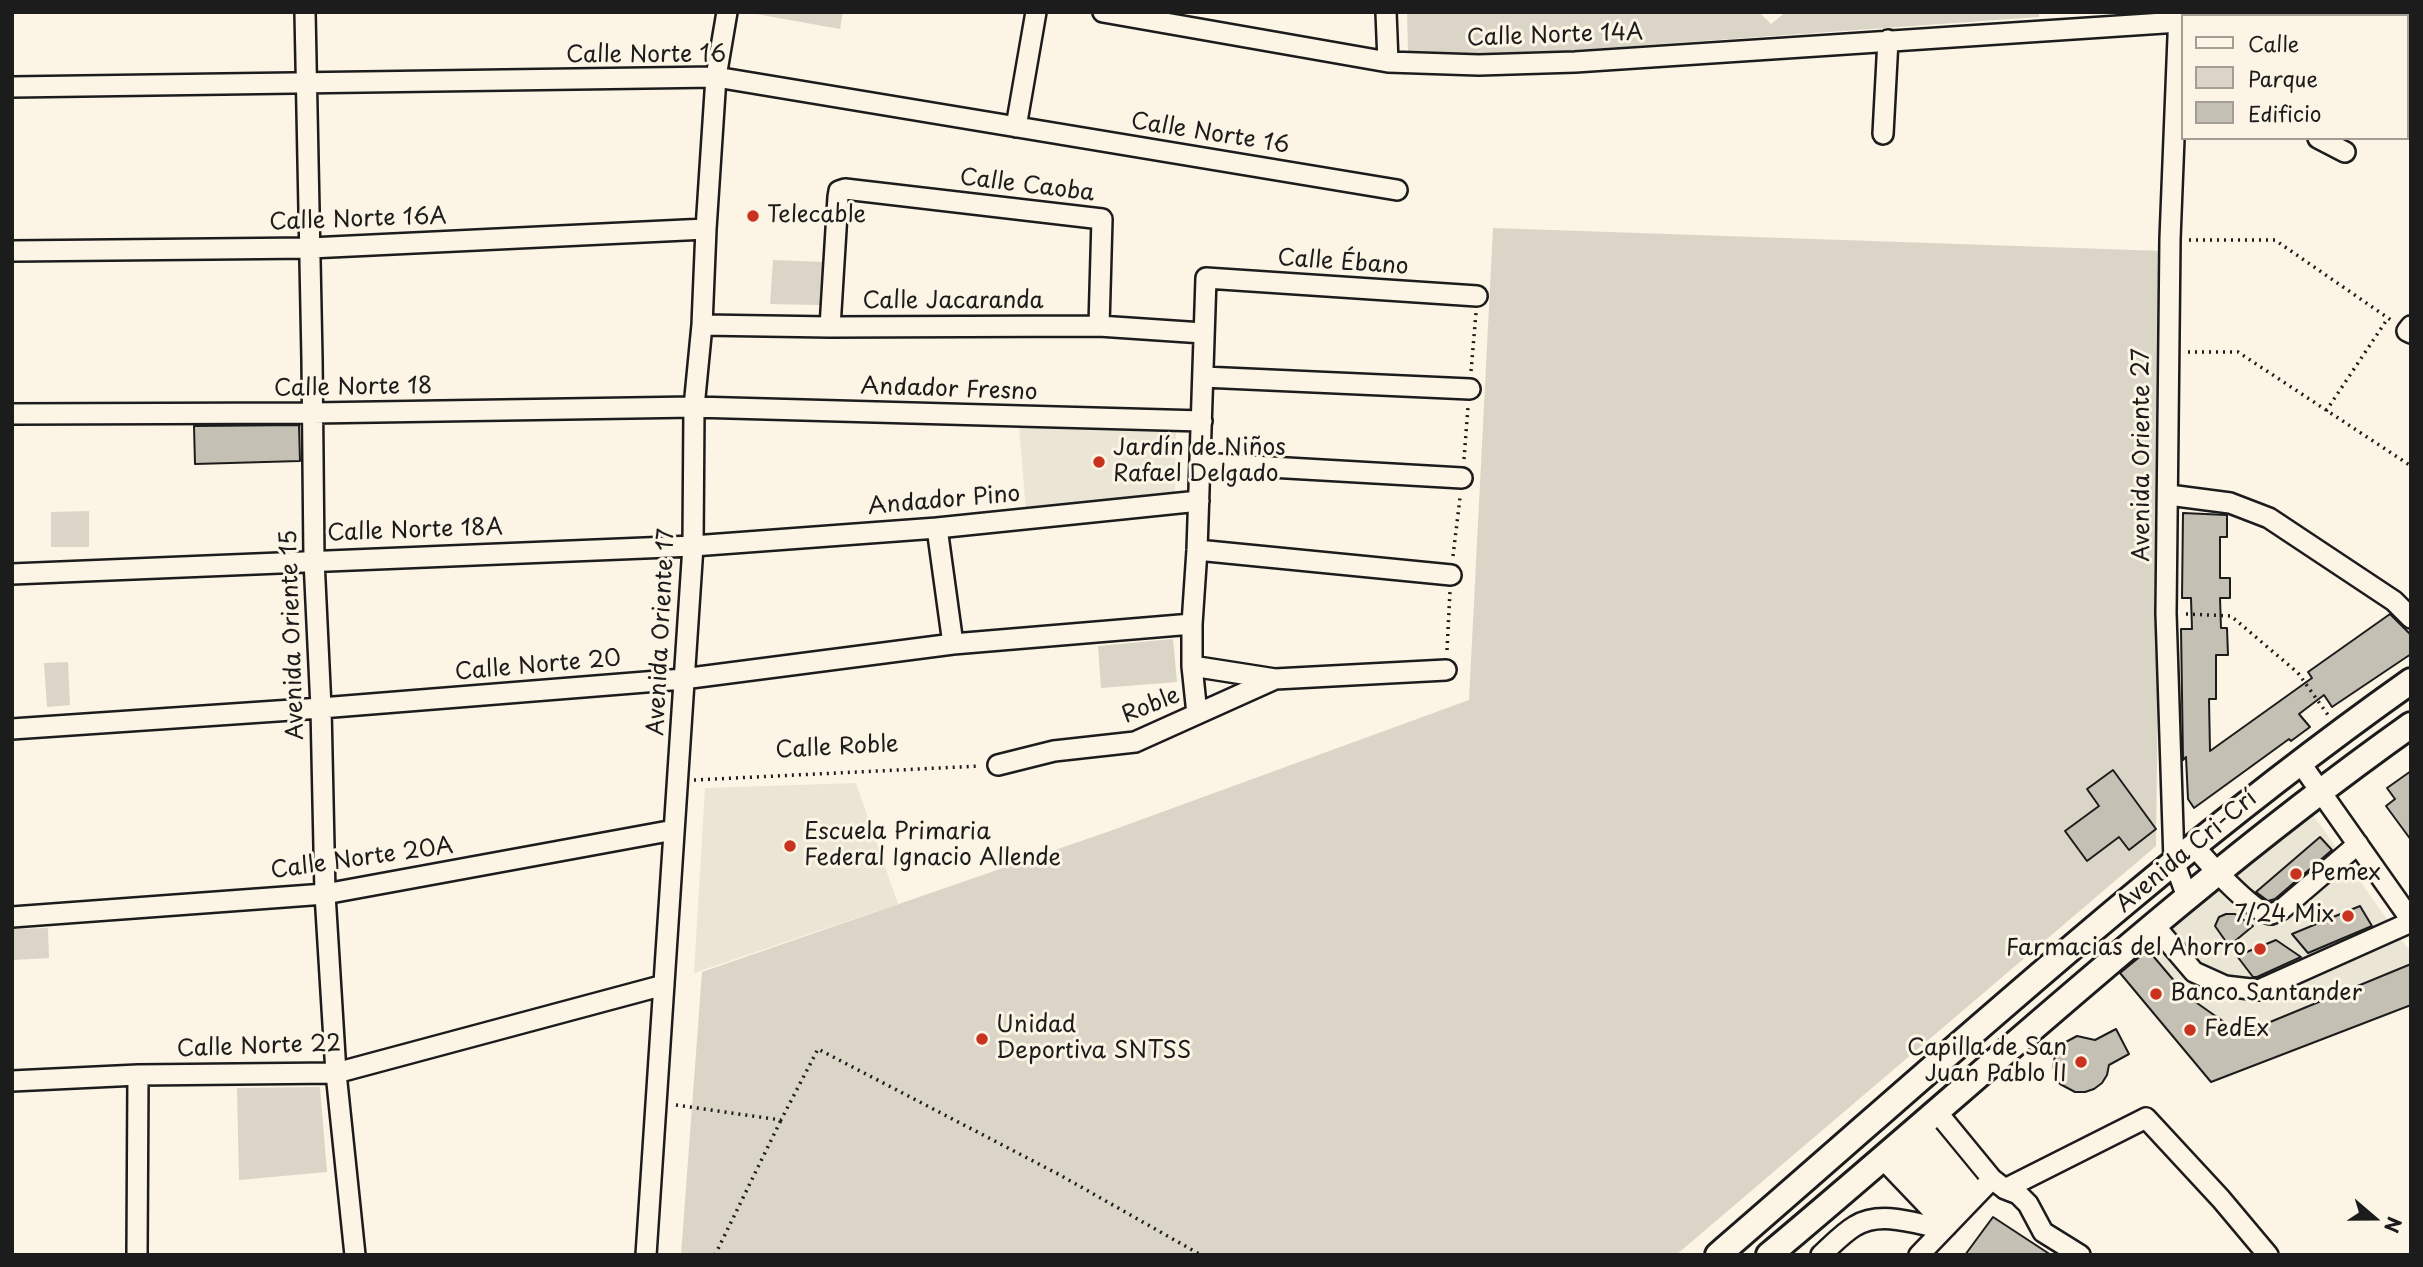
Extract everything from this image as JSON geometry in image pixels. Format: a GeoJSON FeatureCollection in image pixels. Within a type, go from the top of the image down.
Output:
{"type":"FeatureCollection","features":[{"type":"Feature","properties":{"kind":"main road","name":"Avenida Cri-Crí"},"geometry":{"type":"LineString","coordinates":[[1718,1255],[2193,845],[2299,761],[2411,681]]}},
{"type":"Feature","properties":{"kind":"main road","name":"Avenida Cri-Crí"},"geometry":{"type":"LineString","coordinates":[[1769,1255],[2217,872],[2320,790],[2411,725]]}},
{"type":"Feature","properties":{"kind":"street","name":"Avenida Oriente 15"},"geometry":{"type":"LineString","coordinates":[[305,12],[314,559],[321,708],[325,894],[336,1073],[355,1255]]}},
{"type":"Feature","properties":{"kind":"street","name":"Avenida Oriente 17"},"geometry":{"type":"LineString","coordinates":[[646,1255],[693,546],[694,407],[702,325],[716,77],[727,12]]}},
{"type":"Feature","properties":{"kind":"street"},"geometry":{"type":"LineString","coordinates":[[1016,127],[1035,12]]}},
{"type":"Feature","properties":{"kind":"street","name":"Calle Norte 14A"},"geometry":{"type":"LineString","coordinates":[[1103,12],[1388,62],[1531,65],[1758,51],[2179,17]]}},
{"type":"Feature","properties":{"kind":"street"},"geometry":{"type":"LineString","coordinates":[[1386,12],[1388,62]]}},
{"type":"Feature","properties":{"kind":"street","name":"Avenida Oriente 27"},"geometry":{"type":"LineString","coordinates":[[2179,17],[2180,123],[2170,239],[2166,613],[2174,861],[2187,897]]}},
{"type":"Feature","properties":{"kind":"street"},"geometry":{"type":"LineString","coordinates":[[1883,134],[1888,40]]}},
{"type":"Feature","properties":{"kind":"street","name":"Calle Norte 16"},"geometry":{"type":"LineString","coordinates":[[12,87],[716,77],[1397,190]]}},
{"type":"Feature","properties":{"kind":"street"},"geometry":{"type":"LineString","coordinates":[[2322,140],[2345,152]]}},
{"type":"Feature","properties":{"kind":"street","name":"Calle Caoba"},"geometry":{"type":"LineString","coordinates":[[830,327],[839,191],[845,189],[1102,219],[1099,326]]}},
{"type":"Feature","properties":{"kind":"street","name":"Calle Norte 16A"},"geometry":{"type":"LineString","coordinates":[[12,251],[310,248],[706,229]]}},
{"type":"Feature","properties":{"kind":"street","name":"Calle Ébano"},"geometry":{"type":"LineString","coordinates":[[1203,333],[1206,278],[1477,296]]}},
{"type":"Feature","properties":{"kind":"street","name":"Calle Jacaranda"},"geometry":{"type":"LineString","coordinates":[[702,325],[1099,326],[1203,333]]}},
{"type":"Feature","properties":{"kind":"street"},"geometry":{"type":"LineString","coordinates":[[2411,326],[2407,331],[2411,333]]}},
{"type":"Feature","properties":{"kind":"street"},"geometry":{"type":"LineString","coordinates":[[1197,714],[1192,666],[1192,624],[1198,550],[1203,333]]}},
{"type":"Feature","properties":{"kind":"street"},"geometry":{"type":"LineString","coordinates":[[1203,377],[1469,389]]}},
{"type":"Feature","properties":{"kind":"street","name":"Calle Norte 18"},"geometry":{"type":"LineString","coordinates":[[12,414],[694,407]]}},
{"type":"Feature","properties":{"kind":"street","name":"Andador Fresno"},"geometry":{"type":"LineString","coordinates":[[694,407],[1202,421]]}},
{"type":"Feature","properties":{"kind":"street"},"geometry":{"type":"LineString","coordinates":[[1200,463],[1462,478]]}},
{"type":"Feature","properties":{"kind":"street"},"geometry":{"type":"LineString","coordinates":[[2169,495],[2230,503],[2269,518],[2394,601],[2411,618]]}},
{"type":"Feature","properties":{"kind":"street","name":"Andador Pino"},"geometry":{"type":"LineString","coordinates":[[693,546],[937,528],[1199,501]]}},
{"type":"Feature","properties":{"kind":"street"},"geometry":{"type":"LineString","coordinates":[[937,528],[953,645]]}},
{"type":"Feature","properties":{"kind":"street","name":"Calle Norte 18A"},"geometry":{"type":"LineString","coordinates":[[12,573],[693,546]]}},
{"type":"Feature","properties":{"kind":"street"},"geometry":{"type":"LineString","coordinates":[[1198,550],[1451,575]]}},
{"type":"Feature","properties":{"kind":"street","name":"Calle Norte 20"},"geometry":{"type":"LineString","coordinates":[[12,729],[683,679],[953,645],[1192,624]]}},
{"type":"Feature","properties":{"kind":"street"},"geometry":{"type":"LineString","coordinates":[[1192,666],[1275,679],[1446,670]]}},
{"type":"Feature","properties":{"kind":"street","name":"Roble"},"geometry":{"type":"LineString","coordinates":[[998,765],[1054,751],[1135,742],[1275,679]]}},
{"type":"Feature","properties":{"kind":"street"},"geometry":{"type":"LineString","coordinates":[[2154,925],[2193,972],[2225,986],[2259,990],[2411,921],[2299,761]]}},
{"type":"Feature","properties":{"kind":"street","name":"Calle Norte 20A"},"geometry":{"type":"LineString","coordinates":[[12,917],[325,894],[674,830]]}},
{"type":"Feature","properties":{"kind":"street"},"geometry":{"type":"LineString","coordinates":[[2193,845],[2217,872],[2259,911],[2270,914],[2281,910],[2358,844]]}},
{"type":"Feature","properties":{"kind":"street","name":"Calle Norte 22"},"geometry":{"type":"LineString","coordinates":[[12,1081],[138,1075],[336,1073],[664,985]]}},
{"type":"Feature","properties":{"kind":"street"},"geometry":{"type":"LineString","coordinates":[[137,1255],[138,1075]]}},
{"type":"Feature","properties":{"kind":"street"},"geometry":{"type":"LineString","coordinates":[[1919,1255],[1958,1214],[1998,1184],[2146,1118],[2221,1199],[2268,1255]]}},
{"type":"Feature","properties":{"kind":"street"},"geometry":{"type":"LineString","coordinates":[[1910,1136],[2018,1194],[2028,1204],[2043,1232],[2080,1255]]}},
{"type":"Feature","properties":{"kind":"street"},"geometry":{"type":"LineString","coordinates":[[1910,1136],[1958,1214]]}},
{"type":"Feature","properties":{"kind":"street"},"geometry":{"type":"LineString","coordinates":[[1910,1136],[1958,1214]]}},
{"type":"Feature","properties":{"kind":"street"},"geometry":{"type":"LineString","coordinates":[[1821,1255],[1855,1226],[1869,1220],[1958,1214]]}},
{"type":"Feature","properties":{"kind":"path"},"geometry":{"type":"LineString","coordinates":[[2170,239],[2275,240],[2388,318],[2326,411]]}},
{"type":"Feature","properties":{"kind":"path"},"geometry":{"type":"LineString","coordinates":[[2169,353],[2238,352],[2411,466]]}},
{"type":"Feature","properties":{"kind":"path"},"geometry":{"type":"LineString","coordinates":[[2166,613],[2231,616],[2298,673],[2340,731]]}},
{"type":"Feature","properties":{"kind":"path","name":"Calle Roble"},"geometry":{"type":"LineString","coordinates":[[678,781],[998,765]]}},
{"type":"Feature","properties":{"kind":"path"},"geometry":{"type":"LineString","coordinates":[[715,1255],[818,1049],[1060,1175],[1201,1255]]}},
{"type":"Feature","properties":{"kind":"path"},"geometry":{"type":"LineString","coordinates":[[656,1103],[781,1120]]}},
{"type":"Feature","properties":{"kind":"shaded area"},"geometry":{"type":"Polygon","coordinates":[[[2411,12],[2411,88],[2409,90],[2409,14],[2194,14],[2411,12]]]}},
{"type":"Feature","properties":{"kind":"shaded area","name":"Jardín de Niños Rafael Delgado"},"geometry":{"type":"Polygon","coordinates":[[[1019,426],[1176,429],[1175,496],[1026,511],[1019,426]]]}},
{"type":"Feature","properties":{"kind":"shaded area","name":"Escuela Primaria Federal Ignacio Allende"},"geometry":{"type":"Polygon","coordinates":[[[856,783],[898,904],[694,973],[705,788],[856,783]]]}},
{"type":"Feature","properties":{"kind":"shaded area"},"geometry":{"type":"Polygon","coordinates":[[[2311,812],[2411,953],[2411,1005],[2211,1082],[2120,973],[2311,812]]]}},
{"type":"Feature","properties":{"kind":"green space"},"geometry":{"type":"Polygon","coordinates":[[[745,12],[843,12],[840,29],[745,12]]]}},
{"type":"Feature","properties":{"kind":"green space"},"geometry":{"type":"Polygon","coordinates":[[[1407,12],[1759,12],[1771,24],[1786,12],[2039,12],[2039,17],[1506,55],[1408,51],[1407,12]]]}},
{"type":"Feature","properties":{"kind":"green space"},"geometry":{"type":"Polygon","coordinates":[[[1493,228],[2163,251],[2156,846],[1676,1255],[681,1255],[702,972],[1110,831],[1469,700],[1493,228]]]}},
{"type":"Feature","properties":{"kind":"green space"},"geometry":{"type":"Polygon","coordinates":[[[773,260],[825,262],[820,305],[770,304],[773,260]]]}},
{"type":"Feature","properties":{"kind":"green space"},"geometry":{"type":"Polygon","coordinates":[[[89,511],[89,547],[51,547],[51,512],[89,511]]]}},
{"type":"Feature","properties":{"kind":"green space"},"geometry":{"type":"Polygon","coordinates":[[[1173,639],[1177,682],[1101,688],[1098,646],[1173,639]]]}},
{"type":"Feature","properties":{"kind":"green space"},"geometry":{"type":"Polygon","coordinates":[[[68,662],[70,705],[47,707],[44,663],[68,662]]]}},
{"type":"Feature","properties":{"kind":"green space"},"geometry":{"type":"Polygon","coordinates":[[[48,928],[49,958],[13,960],[12,929],[48,928]]]}},
{"type":"Feature","properties":{"kind":"green space"},"geometry":{"type":"Polygon","coordinates":[[[320,1087],[327,1172],[239,1180],[237,1088],[320,1087]]]}},
{"type":"Feature","properties":{"kind":"building"},"geometry":{"type":"Polygon","coordinates":[[[299,425],[300,461],[195,464],[194,426],[299,425]]]}},
{"type":"Feature","properties":{"kind":"building"},"geometry":{"type":"Polygon","coordinates":[[[2183,513],[2227,515],[2227,537],[2220,537],[2220,578],[2230,578],[2230,598],[2220,598],[2221,628],[2227,628],[2228,655],[2216,655],[2216,699],[2209,699],[2210,751],[2312,678],[2308,672],[2390,614],[2411,635],[2411,654],[2332,707],[2324,695],[2299,714],[2310,727],[2291,741],[2289,739],[2194,808],[2188,799],[2186,757],[2183,760],[2181,629],[2192,629],[2191,598],[2182,598],[2183,513]]]}},
{"type":"Feature","properties":{"kind":"building"},"geometry":{"type":"Polygon","coordinates":[[[2113,770],[2156,829],[2129,850],[2119,837],[2087,861],[2065,831],[2099,806],[2087,789],[2113,770]]]}},
{"type":"Feature","properties":{"kind":"building"},"geometry":{"type":"Polygon","coordinates":[[[2411,771],[2411,840],[2386,806],[2395,799],[2387,788],[2411,771]]]}},
{"type":"Feature","properties":{"kind":"building","name":"Pemex"},"geometry":{"type":"Polygon","coordinates":[[[2320,837],[2332,850],[2275,899],[2268,901],[2256,892],[2320,837]]]}},
{"type":"Feature","properties":{"kind":"building"},"geometry":{"type":"Polygon","coordinates":[[[2360,906],[2372,926],[2308,953],[2292,934],[2360,906]]]}},
{"type":"Feature","properties":{"kind":"building"},"geometry":{"type":"Polygon","coordinates":[[[2235,914],[2253,926],[2229,946],[2215,926],[2219,917],[2235,914]]]}},
{"type":"Feature","properties":{"kind":"building"},"geometry":{"type":"Polygon","coordinates":[[[2276,940],[2301,957],[2253,977],[2237,956],[2276,940]]]}},
{"type":"Feature","properties":{"kind":"building"},"geometry":{"type":"Polygon","coordinates":[[[2148,950],[2187,996],[2241,1034],[2411,964],[2411,1005],[2211,1082],[2120,973],[2148,950]]]}},
{"type":"Feature","properties":{"kind":"building","name":"Capilla de San Juan Pablo II"},"geometry":{"type":"Polygon","coordinates":[[[2116,1029],[2129,1054],[2109,1065],[2102,1083],[2085,1092],[2075,1092],[2060,1084],[2053,1068],[2056,1050],[2062,1044],[2077,1036],[2095,1040],[2116,1029]]]}},
{"type":"Feature","properties":{"kind":"building"},"geometry":{"type":"Polygon","coordinates":[[[1993,1217],[2051,1255],[1965,1255],[1993,1217]]]}},
{"type":"Feature","properties":{"kind":"place","name":"Telecable"},"geometry":{"type":"Point","coordinates":[753,216]}},
{"type":"Feature","properties":{"kind":"place","name":"Jardín de Niños Rafael Delgado"},"geometry":{"type":"Point","coordinates":[1099,462]}},
{"type":"Feature","properties":{"kind":"place","name":"Escuela Primaria Federal Ignacio Allende"},"geometry":{"type":"Point","coordinates":[790,846]}},
{"type":"Feature","properties":{"kind":"place","name":"Pemex"},"geometry":{"type":"Point","coordinates":[2296,874]}},
{"type":"Feature","properties":{"kind":"place","name":"7/24 Mix"},"geometry":{"type":"Point","coordinates":[2348,916]}},
{"type":"Feature","properties":{"kind":"place","name":"Farmacias del Ahorro"},"geometry":{"type":"Point","coordinates":[2260,949]}},
{"type":"Feature","properties":{"kind":"place","name":"Banco Santander"},"geometry":{"type":"Point","coordinates":[2156,994]}},
{"type":"Feature","properties":{"kind":"place","name":"FedEx"},"geometry":{"type":"Point","coordinates":[2190,1030]}},
{"type":"Feature","properties":{"kind":"place","name":"Unidad Deportiva SNTSS"},"geometry":{"type":"Point","coordinates":[982,1039]}},
{"type":"Feature","properties":{"kind":"place","name":"Capilla de San Juan Pablo II"},"geometry":{"type":"Point","coordinates":[2081,1062]}}]}
